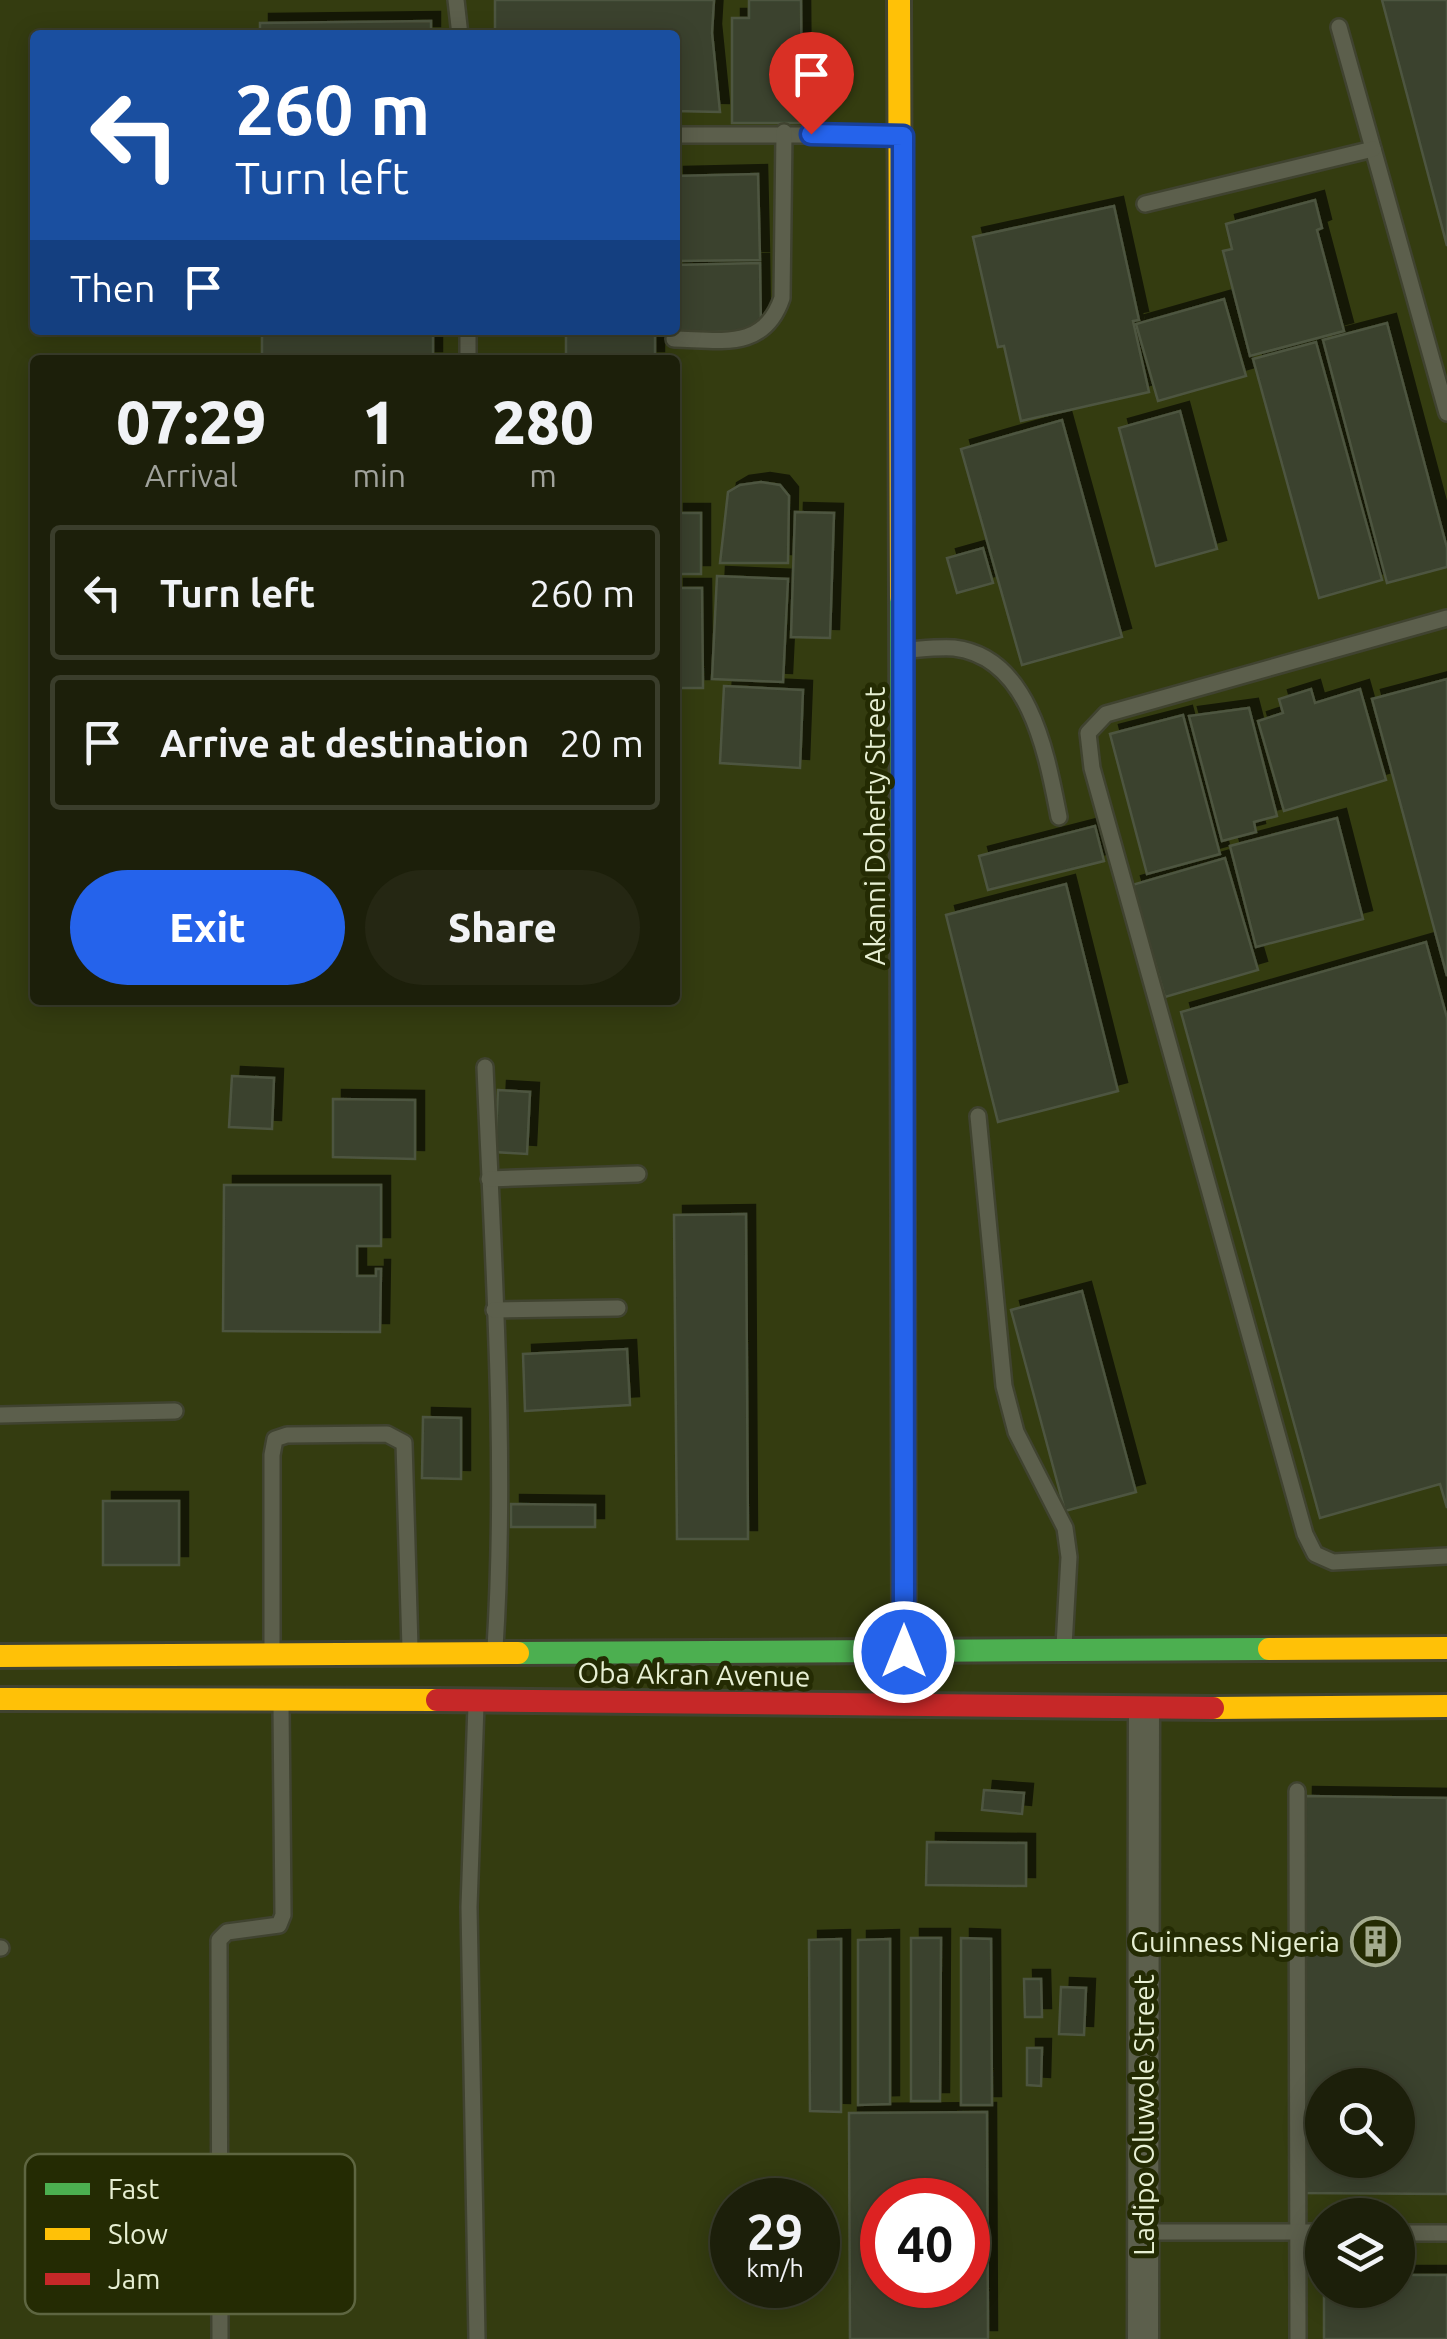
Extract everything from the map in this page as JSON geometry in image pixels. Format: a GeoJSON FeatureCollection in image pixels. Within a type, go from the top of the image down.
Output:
{"type":"FeatureCollection","features":[{"type":"Feature","properties":{"kind":"main road","name":"Akanni Doherty Street"},"geometry":{"type":"LineString","coordinates":[[899,0],[903,136],[904,1652]]}},
{"type":"Feature","properties":{"kind":"main road","name":"Oba Akran Avenue"},"geometry":{"type":"LineString","coordinates":[[0,1656],[1447,1648]]}},
{"type":"Feature","properties":{"kind":"main road","name":"Oba Akran Avenue"},"geometry":{"type":"LineString","coordinates":[[0,1699],[281,1696],[1144,1712],[1447,1706]]}},
{"type":"Feature","properties":{"kind":"street","name":"Ladipo Oluwole Street"},"geometry":{"type":"LineString","coordinates":[[1142,2339],[1144,1712]]}},
{"type":"Feature","properties":{"kind":"lane"},"geometry":{"type":"LineString","coordinates":[[456,0],[459,30]]}},
{"type":"Feature","properties":{"kind":"lane"},"geometry":{"type":"LineString","coordinates":[[1339,27],[1447,413]]}},
{"type":"Feature","properties":{"kind":"lane"},"geometry":{"type":"LineString","coordinates":[[680,135],[784,132],[903,136]]}},
{"type":"Feature","properties":{"kind":"lane"},"geometry":{"type":"LineString","coordinates":[[674,339],[730,340],[756,336],[775,319],[782,298],[784,132]]}},
{"type":"Feature","properties":{"kind":"lane"},"geometry":{"type":"LineString","coordinates":[[1145,204],[1373,148]]}},
{"type":"Feature","properties":{"kind":"lane"},"geometry":{"type":"LineString","coordinates":[[1447,618],[1106,714],[1088,733],[1092,768],[1305,1534],[1316,1554],[1333,1562],[1447,1556]]}},
{"type":"Feature","properties":{"kind":"lane"},"geometry":{"type":"LineString","coordinates":[[904,650],[957,648],[992,663],[1025,698],[1047,760],[1059,817]]}},
{"type":"Feature","properties":{"kind":"lane"},"geometry":{"type":"LineString","coordinates":[[485,1067],[494,1310],[498,1595],[494,1652]]}},
{"type":"Feature","properties":{"kind":"lane"},"geometry":{"type":"LineString","coordinates":[[978,1116],[1004,1386],[1016,1432],[1065,1528],[1069,1557],[1064,1650]]}},
{"type":"Feature","properties":{"kind":"lane"},"geometry":{"type":"LineString","coordinates":[[490,1179],[638,1174]]}},
{"type":"Feature","properties":{"kind":"lane"},"geometry":{"type":"LineString","coordinates":[[494,1310],[618,1308]]}},
{"type":"Feature","properties":{"kind":"lane"},"geometry":{"type":"LineString","coordinates":[[0,1415],[174,1411]]}},
{"type":"Feature","properties":{"kind":"lane"},"geometry":{"type":"LineString","coordinates":[[272,1653],[272,1455],[275,1439],[287,1434],[387,1434],[396,1435],[404,1443],[410,1652]]}},
{"type":"Feature","properties":{"kind":"lane"},"geometry":{"type":"LineString","coordinates":[[220,2154],[220,1940],[227,1932],[279,1925],[283,1915],[281,1696]]}},
{"type":"Feature","properties":{"kind":"lane"},"geometry":{"type":"LineString","coordinates":[[476,1701],[469,1907],[476,2339]]}},
{"type":"Feature","properties":{"kind":"lane"},"geometry":{"type":"LineString","coordinates":[[1297,1791],[1298,2339]]}},
{"type":"Feature","properties":{"kind":"lane"},"geometry":{"type":"LineString","coordinates":[[1143,2232],[1305,2232]]}},
{"type":"Feature","properties":{"kind":"lane"},"geometry":{"type":"LineString","coordinates":[[1415,2233],[1447,2233]]}},
{"type":"Feature","properties":{"kind":"shaded area"},"geometry":{"type":"Polygon","coordinates":[[[0,0],[1447,0],[1447,2339],[0,2339],[0,0]]]}},
{"type":"Feature","properties":{"kind":"building"},"geometry":{"type":"Polygon","coordinates":[[[495,0],[714,0],[712,33],[720,112],[680,111],[680,30],[495,30],[495,0]]]}},
{"type":"Feature","properties":{"kind":"building"},"geometry":{"type":"Polygon","coordinates":[[[749,0],[801,0],[802,123],[732,123],[732,18],[749,18],[749,0]]]}},
{"type":"Feature","properties":{"kind":"building"},"geometry":{"type":"Polygon","coordinates":[[[1382,0],[1447,0],[1447,246],[1382,0]]]}},
{"type":"Feature","properties":{"kind":"building"},"geometry":{"type":"Polygon","coordinates":[[[431,21],[431,30],[260,30],[260,23],[431,21]]]}},
{"type":"Feature","properties":{"kind":"building"},"geometry":{"type":"Polygon","coordinates":[[[758,174],[760,260],[680,261],[680,176],[758,174]]]}},
{"type":"Feature","properties":{"kind":"building"},"geometry":{"type":"Polygon","coordinates":[[[1315,200],[1322,228],[1317,230],[1344,331],[1250,356],[1223,251],[1232,249],[1226,224],[1315,200]]]}},
{"type":"Feature","properties":{"kind":"building"},"geometry":{"type":"Polygon","coordinates":[[[1114,206],[1139,320],[1133,321],[1149,392],[1021,421],[1004,346],[998,347],[973,237],[1114,206]]]}},
{"type":"Feature","properties":{"kind":"building"},"geometry":{"type":"Polygon","coordinates":[[[760,263],[761,331],[680,333],[680,265],[760,263]]]}},
{"type":"Feature","properties":{"kind":"building"},"geometry":{"type":"Polygon","coordinates":[[[1224,299],[1246,376],[1158,401],[1136,324],[1224,299]]]}},
{"type":"Feature","properties":{"kind":"building"},"geometry":{"type":"Polygon","coordinates":[[[1387,323],[1447,548],[1447,567],[1387,583],[1323,340],[1387,323]]]}},
{"type":"Feature","properties":{"kind":"building"},"geometry":{"type":"Polygon","coordinates":[[[262,335],[433,335],[433,355],[262,355],[262,335]]]}},
{"type":"Feature","properties":{"kind":"building"},"geometry":{"type":"Polygon","coordinates":[[[566,335],[655,335],[655,355],[566,355],[566,335]]]}},
{"type":"Feature","properties":{"kind":"building"},"geometry":{"type":"Polygon","coordinates":[[[1316,342],[1382,580],[1319,598],[1253,359],[1316,342]]]}},
{"type":"Feature","properties":{"kind":"building"},"geometry":{"type":"Polygon","coordinates":[[[1180,411],[1217,549],[1156,566],[1119,428],[1180,411]]]}},
{"type":"Feature","properties":{"kind":"building"},"geometry":{"type":"Polygon","coordinates":[[[1062,420],[1122,637],[1022,665],[961,449],[1062,420]]]}},
{"type":"Feature","properties":{"kind":"building"},"geometry":{"type":"Polygon","coordinates":[[[740,485],[780,485],[789,496],[788,563],[720,563],[728,492],[740,485]]]}},
{"type":"Feature","properties":{"kind":"building"},"geometry":{"type":"Polygon","coordinates":[[[795,512],[834,513],[830,638],[791,637],[795,512]]]}},
{"type":"Feature","properties":{"kind":"building"},"geometry":{"type":"Polygon","coordinates":[[[680,513],[701,513],[701,574],[680,574],[680,513]]]}},
{"type":"Feature","properties":{"kind":"building"},"geometry":{"type":"Polygon","coordinates":[[[983,548],[993,583],[957,593],[947,558],[983,548]]]}},
{"type":"Feature","properties":{"kind":"building"},"geometry":{"type":"Polygon","coordinates":[[[717,576],[788,579],[783,682],[712,679],[717,576]]]}},
{"type":"Feature","properties":{"kind":"building"},"geometry":{"type":"Polygon","coordinates":[[[680,588],[702,588],[703,688],[680,688],[680,588]]]}},
{"type":"Feature","properties":{"kind":"building"},"geometry":{"type":"Polygon","coordinates":[[[1447,679],[1447,976],[1372,699],[1447,679]]]}},
{"type":"Feature","properties":{"kind":"building"},"geometry":{"type":"Polygon","coordinates":[[[724,686],[803,690],[800,768],[720,763],[724,686]]]}},
{"type":"Feature","properties":{"kind":"building"},"geometry":{"type":"Polygon","coordinates":[[[1311,689],[1315,703],[1360,689],[1386,780],[1284,811],[1258,721],[1283,713],[1279,699],[1311,689]]]}},
{"type":"Feature","properties":{"kind":"building"},"geometry":{"type":"Polygon","coordinates":[[[1249,708],[1277,816],[1254,822],[1256,832],[1222,841],[1189,716],[1249,708]]]}},
{"type":"Feature","properties":{"kind":"building"},"geometry":{"type":"Polygon","coordinates":[[[1183,715],[1220,854],[1147,874],[1110,734],[1183,715]]]}},
{"type":"Feature","properties":{"kind":"building"},"geometry":{"type":"Polygon","coordinates":[[[1337,818],[1363,919],[1256,947],[1230,846],[1337,818]]]}},
{"type":"Feature","properties":{"kind":"building"},"geometry":{"type":"Polygon","coordinates":[[[1095,826],[1104,861],[988,890],[979,856],[1095,826]]]}},
{"type":"Feature","properties":{"kind":"building"},"geometry":{"type":"Polygon","coordinates":[[[1225,858],[1258,970],[1165,997],[1132,885],[1225,858]]]}},
{"type":"Feature","properties":{"kind":"building"},"geometry":{"type":"Polygon","coordinates":[[[1066,884],[1118,1091],[998,1122],[946,915],[1066,884]]]}},
{"type":"Feature","properties":{"kind":"building"},"geometry":{"type":"Polygon","coordinates":[[[1426,942],[1447,1018],[1447,1508],[1440,1484],[1320,1518],[1181,1012],[1426,942]]]}},
{"type":"Feature","properties":{"kind":"building"},"geometry":{"type":"Polygon","coordinates":[[[232,1076],[274,1078],[272,1129],[229,1127],[232,1076]]]}},
{"type":"Feature","properties":{"kind":"building"},"geometry":{"type":"Polygon","coordinates":[[[498,1090],[530,1092],[527,1154],[495,1152],[498,1090]]]}},
{"type":"Feature","properties":{"kind":"building"},"geometry":{"type":"Polygon","coordinates":[[[333,1099],[415,1100],[415,1159],[333,1157],[333,1099]]]}},
{"type":"Feature","properties":{"kind":"building"},"geometry":{"type":"Polygon","coordinates":[[[224,1185],[381,1185],[381,1246],[357,1246],[357,1276],[376,1276],[376,1269],[381,1269],[380,1332],[223,1331],[224,1185]]]}},
{"type":"Feature","properties":{"kind":"building"},"geometry":{"type":"Polygon","coordinates":[[[746,1214],[748,1539],[677,1539],[674,1215],[746,1214]]]}},
{"type":"Feature","properties":{"kind":"building"},"geometry":{"type":"Polygon","coordinates":[[[1082,1291],[1136,1492],[1065,1511],[1011,1310],[1082,1291]]]}},
{"type":"Feature","properties":{"kind":"building"},"geometry":{"type":"Polygon","coordinates":[[[627,1349],[630,1405],[525,1411],[523,1354],[627,1349]]]}},
{"type":"Feature","properties":{"kind":"building"},"geometry":{"type":"Polygon","coordinates":[[[423,1417],[461,1418],[461,1479],[422,1478],[423,1417]]]}},
{"type":"Feature","properties":{"kind":"building"},"geometry":{"type":"Polygon","coordinates":[[[103,1501],[179,1501],[179,1565],[103,1565],[103,1501]]]}},
{"type":"Feature","properties":{"kind":"building"},"geometry":{"type":"Polygon","coordinates":[[[511,1504],[595,1505],[595,1527],[511,1527],[511,1504]]]}},
{"type":"Feature","properties":{"kind":"building"},"geometry":{"type":"Polygon","coordinates":[[[984,1790],[1024,1793],[1022,1814],[982,1810],[984,1790]]]}},
{"type":"Feature","properties":{"kind":"building","name":"Guinness Nigeria"},"geometry":{"type":"Polygon","coordinates":[[[1304,1796],[1447,1798],[1447,2194],[1300,2193],[1304,1796]]]}},
{"type":"Feature","properties":{"kind":"building"},"geometry":{"type":"Polygon","coordinates":[[[927,1842],[1026,1843],[1026,1886],[926,1885],[927,1842]]]}},
{"type":"Feature","properties":{"kind":"building"},"geometry":{"type":"Polygon","coordinates":[[[911,1938],[941,1938],[940,2101],[911,2101],[911,1938]]]}},
{"type":"Feature","properties":{"kind":"building"},"geometry":{"type":"Polygon","coordinates":[[[961,1938],[991,1939],[992,2105],[961,2105],[961,1938]]]}},
{"type":"Feature","properties":{"kind":"building"},"geometry":{"type":"Polygon","coordinates":[[[841,1939],[841,2112],[810,2111],[809,1940],[841,1939]]]}},
{"type":"Feature","properties":{"kind":"building"},"geometry":{"type":"Polygon","coordinates":[[[890,1939],[890,2104],[858,2105],[858,1940],[890,1939]]]}},
{"type":"Feature","properties":{"kind":"building"},"geometry":{"type":"Polygon","coordinates":[[[1024,1979],[1041,1979],[1042,2017],[1025,2017],[1024,1979]]]}},
{"type":"Feature","properties":{"kind":"building"},"geometry":{"type":"Polygon","coordinates":[[[1061,1987],[1086,1988],[1084,2035],[1059,2034],[1061,1987]]]}},
{"type":"Feature","properties":{"kind":"building"},"geometry":{"type":"Polygon","coordinates":[[[1027,2048],[1042,2048],[1041,2086],[1027,2085],[1027,2048]]]}},
{"type":"Feature","properties":{"kind":"building"},"geometry":{"type":"Polygon","coordinates":[[[987,2112],[987,2178],[860,2178],[860,2308],[988,2308],[988,2339],[850,2339],[849,2113],[987,2112]]]}},
{"type":"Feature","properties":{"kind":"building"},"geometry":{"type":"Polygon","coordinates":[[[1415,2275],[1447,2275],[1447,2339],[1324,2339],[1324,2308],[1415,2308],[1415,2275]]]}},
{"type":"Feature","properties":{"kind":"traffic: fast"},"geometry":{"type":"LineString","coordinates":[[901,597],[903,1218]]}},
{"type":"Feature","properties":{"kind":"traffic: fast"},"geometry":{"type":"LineString","coordinates":[[518,1653],[1269,1649]]}},
{"type":"Feature","properties":{"kind":"traffic: slow"},"geometry":{"type":"LineString","coordinates":[[899,0],[901,597]]}},
{"type":"Feature","properties":{"kind":"traffic: slow"},"geometry":{"type":"LineString","coordinates":[[903,1218],[904,1652]]}},
{"type":"Feature","properties":{"kind":"traffic: slow"},"geometry":{"type":"LineString","coordinates":[[1269,1649],[1447,1648]]}},
{"type":"Feature","properties":{"kind":"traffic: slow"},"geometry":{"type":"LineString","coordinates":[[0,1656],[518,1653]]}},
{"type":"Feature","properties":{"kind":"traffic: slow"},"geometry":{"type":"LineString","coordinates":[[0,1699],[437,1700]]}},
{"type":"Feature","properties":{"kind":"traffic: slow"},"geometry":{"type":"LineString","coordinates":[[1213,1708],[1447,1706]]}},
{"type":"Feature","properties":{"kind":"traffic: jam"},"geometry":{"type":"LineString","coordinates":[[437,1700],[1213,1708]]}},
{"type":"Feature","properties":{"kind":"place","name":"Guinness Nigeria"},"geometry":{"type":"Point","coordinates":[1375,1941]}},
{"type":"Feature","properties":{"kind":"route"},"geometry":{"type":"LineString","coordinates":[[811,134],[903,136],[904,1652]]}}]}
